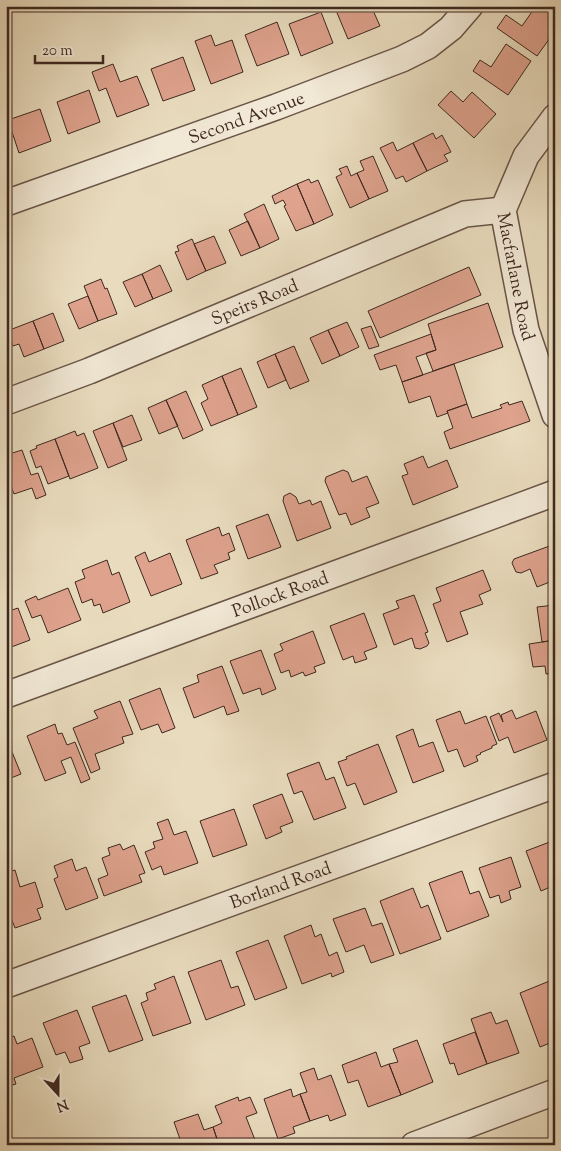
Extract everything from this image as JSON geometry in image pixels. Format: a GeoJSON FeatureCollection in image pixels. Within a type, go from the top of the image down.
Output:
{"type":"FeatureCollection","features":[{"type":"Feature","properties":{"kind":"street","name":"Second Avenue"},"geometry":{"type":"LineString","coordinates":[[6,203],[266,111],[402,59],[428,46],[446,32],[470,6]]}},
{"type":"Feature","properties":{"kind":"street","name":"Macfarlane Road"},"geometry":{"type":"LineString","coordinates":[[555,117],[526,156],[503,210],[526,330],[555,415]]}},
{"type":"Feature","properties":{"kind":"street","name":"Speirs Road"},"geometry":{"type":"LineString","coordinates":[[6,402],[98,367],[465,214],[503,210]]}},
{"type":"Feature","properties":{"kind":"street","name":"Pollock Road"},"geometry":{"type":"LineString","coordinates":[[6,695],[555,493]]}},
{"type":"Feature","properties":{"kind":"street","name":"Borland Road"},"geometry":{"type":"LineString","coordinates":[[6,985],[555,785]]}},
{"type":"Feature","properties":{"kind":"street"},"geometry":{"type":"LineString","coordinates":[[414,1145],[555,1092]]}},
{"type":"Feature","properties":{"kind":"building"},"geometry":{"type":"Polygon","coordinates":[[[338,6],[371,6],[380,26],[348,39],[335,8],[338,6]]]}},
{"type":"Feature","properties":{"kind":"building"},"geometry":{"type":"Polygon","coordinates":[[[536,6],[550,6],[555,10],[555,31],[537,56],[497,28],[506,15],[522,26],[536,6]]]}},
{"type":"Feature","properties":{"kind":"building"},"geometry":{"type":"Polygon","coordinates":[[[321,12],[333,43],[301,56],[289,24],[321,12]]]}},
{"type":"Feature","properties":{"kind":"building"},"geometry":{"type":"Polygon","coordinates":[[[277,22],[289,54],[257,66],[245,35],[277,22]]]}},
{"type":"Feature","properties":{"kind":"building"},"geometry":{"type":"Polygon","coordinates":[[[211,35],[215,46],[232,40],[243,72],[211,84],[195,41],[211,35]]]}},
{"type":"Feature","properties":{"kind":"building"},"geometry":{"type":"Polygon","coordinates":[[[506,44],[531,61],[508,95],[473,71],[480,60],[491,67],[506,44]]]}},
{"type":"Feature","properties":{"kind":"building"},"geometry":{"type":"Polygon","coordinates":[[[183,57],[195,90],[163,101],[151,69],[183,57]]]}},
{"type":"Feature","properties":{"kind":"building"},"geometry":{"type":"Polygon","coordinates":[[[113,64],[120,82],[137,76],[149,105],[117,117],[106,88],[99,91],[92,72],[113,64]]]}},
{"type":"Feature","properties":{"kind":"building"},"geometry":{"type":"Polygon","coordinates":[[[89,90],[100,122],[68,134],[57,102],[89,90]]]}},
{"type":"Feature","properties":{"kind":"building"},"geometry":{"type":"Polygon","coordinates":[[[451,91],[463,102],[472,92],[496,114],[474,138],[438,105],[451,91]]]}},
{"type":"Feature","properties":{"kind":"building"},"geometry":{"type":"Polygon","coordinates":[[[40,109],[51,141],[19,153],[8,120],[40,109]]]}},
{"type":"Feature","properties":{"kind":"building"},"geometry":{"type":"Polygon","coordinates":[[[433,133],[436,139],[442,135],[451,152],[444,155],[448,161],[427,171],[413,143],[433,133]]]}},
{"type":"Feature","properties":{"kind":"building"},"geometry":{"type":"Polygon","coordinates":[[[393,142],[397,151],[413,143],[427,171],[406,182],[403,176],[396,179],[380,148],[393,142]]]}},
{"type":"Feature","properties":{"kind":"building"},"geometry":{"type":"Polygon","coordinates":[[[373,156],[388,191],[369,199],[357,173],[364,170],[360,161],[373,156]]]}},
{"type":"Feature","properties":{"kind":"building"},"geometry":{"type":"Polygon","coordinates":[[[347,166],[351,176],[357,173],[369,199],[350,208],[336,177],[342,174],[339,169],[347,166]]]}},
{"type":"Feature","properties":{"kind":"building"},"geometry":{"type":"Polygon","coordinates":[[[309,179],[311,183],[318,180],[333,215],[314,224],[297,184],[309,179]]]}},
{"type":"Feature","properties":{"kind":"building"},"geometry":{"type":"Polygon","coordinates":[[[297,184],[314,224],[296,231],[283,200],[275,204],[272,196],[297,184]]]}},
{"type":"Feature","properties":{"kind":"building"},"geometry":{"type":"Polygon","coordinates":[[[264,204],[279,239],[260,248],[244,214],[264,204]]]}},
{"type":"Feature","properties":{"kind":"building"},"geometry":{"type":"Polygon","coordinates":[[[248,221],[260,248],[241,256],[229,230],[248,221]]]}},
{"type":"Feature","properties":{"kind":"building"},"geometry":{"type":"Polygon","coordinates":[[[214,236],[226,263],[206,271],[194,244],[214,236]]]}},
{"type":"Feature","properties":{"kind":"building"},"geometry":{"type":"Polygon","coordinates":[[[192,239],[206,271],[187,280],[175,252],[179,251],[177,246],[192,239]]]}},
{"type":"Feature","properties":{"kind":"building"},"geometry":{"type":"Polygon","coordinates":[[[160,265],[172,291],[153,299],[142,274],[160,265]]]}},
{"type":"Feature","properties":{"kind":"building"},"geometry":{"type":"Polygon","coordinates":[[[469,267],[481,295],[380,338],[368,311],[469,267]]]}},
{"type":"Feature","properties":{"kind":"building"},"geometry":{"type":"Polygon","coordinates":[[[142,274],[153,299],[135,307],[123,282],[142,274]]]}},
{"type":"Feature","properties":{"kind":"building"},"geometry":{"type":"Polygon","coordinates":[[[101,279],[105,289],[107,288],[117,314],[98,321],[84,286],[101,279]]]}},
{"type":"Feature","properties":{"kind":"building"},"geometry":{"type":"Polygon","coordinates":[[[88,296],[98,321],[79,329],[68,304],[88,296]]]}},
{"type":"Feature","properties":{"kind":"building"},"geometry":{"type":"Polygon","coordinates":[[[488,303],[503,347],[433,371],[426,353],[436,350],[428,324],[488,303]]]}},
{"type":"Feature","properties":{"kind":"building"},"geometry":{"type":"Polygon","coordinates":[[[53,313],[64,341],[44,349],[33,321],[53,313]]]}},
{"type":"Feature","properties":{"kind":"building"},"geometry":{"type":"Polygon","coordinates":[[[33,321],[44,349],[24,357],[19,344],[13,346],[7,331],[33,321]]]}},
{"type":"Feature","properties":{"kind":"building"},"geometry":{"type":"Polygon","coordinates":[[[347,322],[359,347],[340,356],[328,330],[347,322]]]}},
{"type":"Feature","properties":{"kind":"building"},"geometry":{"type":"Polygon","coordinates":[[[371,326],[379,346],[369,349],[361,329],[371,326]]]}},
{"type":"Feature","properties":{"kind":"building"},"geometry":{"type":"Polygon","coordinates":[[[328,330],[340,356],[322,364],[310,338],[328,330]]]}},
{"type":"Feature","properties":{"kind":"building"},"geometry":{"type":"Polygon","coordinates":[[[431,334],[436,350],[416,357],[423,375],[402,382],[396,365],[380,370],[374,355],[431,334]]]}},
{"type":"Feature","properties":{"kind":"building"},"geometry":{"type":"Polygon","coordinates":[[[294,346],[309,381],[290,389],[275,354],[294,346]]]}},
{"type":"Feature","properties":{"kind":"building"},"geometry":{"type":"Polygon","coordinates":[[[275,354],[286,380],[268,388],[257,362],[275,354]]]}},
{"type":"Feature","properties":{"kind":"building"},"geometry":{"type":"Polygon","coordinates":[[[454,364],[467,404],[447,411],[448,413],[437,417],[430,396],[409,403],[402,382],[454,364]]]}},
{"type":"Feature","properties":{"kind":"building"},"geometry":{"type":"Polygon","coordinates":[[[241,368],[257,407],[238,415],[222,376],[241,368]]]}},
{"type":"Feature","properties":{"kind":"building"},"geometry":{"type":"Polygon","coordinates":[[[222,376],[238,415],[211,426],[201,403],[208,399],[202,385],[222,376]]]}},
{"type":"Feature","properties":{"kind":"building"},"geometry":{"type":"Polygon","coordinates":[[[186,391],[203,430],[183,439],[166,400],[186,391]]]}},
{"type":"Feature","properties":{"kind":"building"},"geometry":{"type":"Polygon","coordinates":[[[166,400],[178,426],[159,434],[148,408],[166,400]]]}},
{"type":"Feature","properties":{"kind":"building"},"geometry":{"type":"Polygon","coordinates":[[[522,401],[530,421],[450,449],[444,432],[453,428],[447,411],[467,404],[472,418],[502,408],[500,405],[508,402],[509,405],[522,401]]]}},
{"type":"Feature","properties":{"kind":"building"},"geometry":{"type":"Polygon","coordinates":[[[132,415],[142,440],[123,447],[113,423],[132,415]]]}},
{"type":"Feature","properties":{"kind":"building"},"geometry":{"type":"Polygon","coordinates":[[[113,423],[127,460],[108,468],[93,431],[113,423]]]}},
{"type":"Feature","properties":{"kind":"building"},"geometry":{"type":"Polygon","coordinates":[[[75,431],[77,436],[84,433],[98,468],[70,479],[55,439],[75,431]]]}},
{"type":"Feature","properties":{"kind":"building"},"geometry":{"type":"Polygon","coordinates":[[[55,439],[69,476],[48,484],[41,466],[36,468],[30,451],[37,448],[36,446],[55,439]]]}},
{"type":"Feature","properties":{"kind":"building"},"geometry":{"type":"Polygon","coordinates":[[[22,450],[31,475],[38,473],[46,495],[36,499],[32,488],[14,494],[6,474],[6,455],[22,450]]]}},
{"type":"Feature","properties":{"kind":"building"},"geometry":{"type":"Polygon","coordinates":[[[423,456],[428,468],[447,460],[458,487],[413,505],[402,476],[408,474],[404,464],[423,456]]]}},
{"type":"Feature","properties":{"kind":"building"},"geometry":{"type":"Polygon","coordinates":[[[343,470],[348,472],[352,482],[367,476],[379,503],[366,508],[370,517],[351,525],[346,513],[339,515],[325,481],[326,477],[343,470]]]}},
{"type":"Feature","properties":{"kind":"building"},"geometry":{"type":"Polygon","coordinates":[[[290,493],[296,497],[299,504],[310,500],[312,505],[321,501],[331,528],[297,541],[283,501],[284,496],[290,493]]]}},
{"type":"Feature","properties":{"kind":"building"},"geometry":{"type":"Polygon","coordinates":[[[268,514],[281,547],[248,559],[236,526],[268,514]]]}},
{"type":"Feature","properties":{"kind":"building"},"geometry":{"type":"Polygon","coordinates":[[[219,527],[222,536],[229,533],[235,550],[228,553],[230,559],[214,565],[218,573],[201,579],[186,540],[219,527]]]}},
{"type":"Feature","properties":{"kind":"building"},"geometry":{"type":"Polygon","coordinates":[[[555,544],[555,580],[537,587],[530,569],[521,573],[516,572],[512,563],[514,559],[555,544]]]}},
{"type":"Feature","properties":{"kind":"building"},"geometry":{"type":"Polygon","coordinates":[[[145,552],[149,562],[170,553],[182,584],[151,596],[135,557],[145,552]]]}},
{"type":"Feature","properties":{"kind":"building"},"geometry":{"type":"Polygon","coordinates":[[[107,560],[112,575],[119,572],[130,602],[103,613],[100,604],[94,606],[92,599],[82,603],[75,582],[85,578],[82,570],[107,560]]]}},
{"type":"Feature","properties":{"kind":"building"},"geometry":{"type":"Polygon","coordinates":[[[483,570],[491,590],[479,595],[483,604],[460,612],[468,634],[447,642],[433,604],[441,601],[436,588],[483,570]]]}},
{"type":"Feature","properties":{"kind":"building"},"geometry":{"type":"Polygon","coordinates":[[[68,588],[81,620],[48,633],[41,615],[32,618],[25,601],[36,596],[38,600],[68,588]]]}},
{"type":"Feature","properties":{"kind":"building"},"geometry":{"type":"Polygon","coordinates":[[[414,595],[428,632],[425,633],[429,643],[420,649],[415,648],[412,638],[394,645],[383,614],[399,608],[396,601],[414,595]]]}},
{"type":"Feature","properties":{"kind":"building"},"geometry":{"type":"Polygon","coordinates":[[[555,605],[555,640],[542,642],[537,607],[555,605]]]}},
{"type":"Feature","properties":{"kind":"building"},"geometry":{"type":"Polygon","coordinates":[[[18,608],[30,640],[6,649],[6,612],[18,608]]]}},
{"type":"Feature","properties":{"kind":"building"},"geometry":{"type":"Polygon","coordinates":[[[364,613],[377,647],[364,652],[367,659],[355,663],[353,656],[343,660],[330,626],[364,613]]]}},
{"type":"Feature","properties":{"kind":"building"},"geometry":{"type":"Polygon","coordinates":[[[313,631],[325,663],[314,667],[316,672],[305,676],[303,672],[291,677],[289,670],[281,673],[274,654],[283,650],[280,644],[313,631]]]}},
{"type":"Feature","properties":{"kind":"building"},"geometry":{"type":"Polygon","coordinates":[[[555,640],[555,673],[546,674],[545,666],[533,667],[529,644],[555,640]]]}},
{"type":"Feature","properties":{"kind":"building"},"geometry":{"type":"Polygon","coordinates":[[[261,650],[276,689],[262,695],[260,688],[243,694],[230,661],[261,650]]]}},
{"type":"Feature","properties":{"kind":"building"},"geometry":{"type":"Polygon","coordinates":[[[222,666],[239,711],[227,715],[224,706],[194,718],[183,688],[199,682],[197,675],[222,666]]]}},
{"type":"Feature","properties":{"kind":"building"},"geometry":{"type":"Polygon","coordinates":[[[160,688],[175,728],[162,733],[158,724],[141,730],[129,700],[160,688]]]}},
{"type":"Feature","properties":{"kind":"building"},"geometry":{"type":"Polygon","coordinates":[[[120,701],[133,734],[122,737],[124,743],[95,754],[100,769],[91,773],[73,728],[98,718],[94,711],[120,701]]]}},
{"type":"Feature","properties":{"kind":"building"},"geometry":{"type":"Polygon","coordinates":[[[512,710],[516,719],[536,711],[547,740],[514,753],[508,737],[499,741],[490,717],[499,713],[503,722],[501,715],[512,710]]]}},
{"type":"Feature","properties":{"kind":"building"},"geometry":{"type":"Polygon","coordinates":[[[460,711],[465,724],[486,716],[497,744],[476,756],[478,761],[464,767],[457,749],[448,752],[436,720],[460,711]]]}},
{"type":"Feature","properties":{"kind":"building"},"geometry":{"type":"Polygon","coordinates":[[[55,724],[58,734],[62,733],[67,745],[75,742],[90,779],[81,783],[71,757],[61,761],[66,773],[45,781],[27,736],[55,724]]]}},
{"type":"Feature","properties":{"kind":"building"},"geometry":{"type":"Polygon","coordinates":[[[413,729],[419,747],[433,742],[444,771],[413,783],[396,736],[413,729]]]}},
{"type":"Feature","properties":{"kind":"building"},"geometry":{"type":"Polygon","coordinates":[[[8,742],[21,774],[6,780],[6,743],[8,742]]]}},
{"type":"Feature","properties":{"kind":"building"},"geometry":{"type":"Polygon","coordinates":[[[378,744],[397,792],[364,805],[355,783],[347,786],[338,762],[378,744]]]}},
{"type":"Feature","properties":{"kind":"building"},"geometry":{"type":"Polygon","coordinates":[[[319,762],[326,780],[334,777],[346,808],[314,820],[302,791],[294,794],[287,774],[319,762]]]}},
{"type":"Feature","properties":{"kind":"building"},"geometry":{"type":"Polygon","coordinates":[[[282,794],[293,822],[280,827],[282,832],[266,839],[253,805],[282,794]]]}},
{"type":"Feature","properties":{"kind":"building"},"geometry":{"type":"Polygon","coordinates":[[[234,809],[247,845],[213,857],[200,821],[234,809]]]}},
{"type":"Feature","properties":{"kind":"building"},"geometry":{"type":"Polygon","coordinates":[[[168,819],[174,835],[186,831],[198,863],[164,875],[161,866],[152,870],[145,852],[155,848],[153,842],[163,839],[157,823],[168,819]]]}},
{"type":"Feature","properties":{"kind":"building"},"geometry":{"type":"Polygon","coordinates":[[[555,840],[555,885],[541,891],[526,851],[555,840]]]}},
{"type":"Feature","properties":{"kind":"building"},"geometry":{"type":"Polygon","coordinates":[[[120,844],[123,850],[134,845],[145,873],[139,875],[142,882],[104,896],[98,879],[108,875],[102,858],[110,855],[108,848],[120,844]]]}},
{"type":"Feature","properties":{"kind":"building"},"geometry":{"type":"Polygon","coordinates":[[[511,857],[521,887],[509,891],[511,899],[501,903],[499,895],[490,898],[479,868],[511,857]]]}},
{"type":"Feature","properties":{"kind":"building"},"geometry":{"type":"Polygon","coordinates":[[[72,859],[76,871],[86,867],[98,898],[66,910],[54,879],[58,877],[54,866],[72,859]]]}},
{"type":"Feature","properties":{"kind":"building"},"geometry":{"type":"Polygon","coordinates":[[[15,870],[20,887],[35,882],[43,907],[37,909],[41,919],[15,928],[8,910],[6,910],[6,873],[15,870]]]}},
{"type":"Feature","properties":{"kind":"building"},"geometry":{"type":"Polygon","coordinates":[[[462,871],[470,894],[479,891],[489,916],[447,932],[429,883],[462,871]]]}},
{"type":"Feature","properties":{"kind":"building"},"geometry":{"type":"Polygon","coordinates":[[[413,888],[421,908],[428,905],[441,939],[400,954],[380,901],[413,888]]]}},
{"type":"Feature","properties":{"kind":"building"},"geometry":{"type":"Polygon","coordinates":[[[365,908],[372,926],[382,923],[394,955],[371,963],[364,945],[346,952],[333,919],[365,908]]]}},
{"type":"Feature","properties":{"kind":"building"},"geometry":{"type":"Polygon","coordinates":[[[311,925],[315,937],[321,934],[329,956],[337,952],[344,972],[332,977],[331,973],[302,984],[284,936],[311,925]]]}},
{"type":"Feature","properties":{"kind":"building"},"geometry":{"type":"Polygon","coordinates":[[[268,940],[287,988],[255,1000],[236,952],[268,940]]]}},
{"type":"Feature","properties":{"kind":"building"},"geometry":{"type":"Polygon","coordinates":[[[221,960],[231,988],[238,986],[245,1005],[206,1020],[188,972],[221,960]]]}},
{"type":"Feature","properties":{"kind":"building"},"geometry":{"type":"Polygon","coordinates":[[[174,976],[191,1023],[153,1036],[141,1003],[148,1000],[146,993],[156,989],[154,984],[174,976]]]}},
{"type":"Feature","properties":{"kind":"building"},"geometry":{"type":"Polygon","coordinates":[[[552,980],[555,988],[555,1041],[540,1047],[520,993],[552,980]]]}},
{"type":"Feature","properties":{"kind":"building"},"geometry":{"type":"Polygon","coordinates":[[[126,995],[143,1040],[109,1052],[92,1007],[126,995]]]}},
{"type":"Feature","properties":{"kind":"building"},"geometry":{"type":"Polygon","coordinates":[[[77,1010],[90,1043],[79,1047],[83,1059],[70,1063],[65,1052],[56,1055],[43,1023],[77,1010]]]}},
{"type":"Feature","properties":{"kind":"building"},"geometry":{"type":"Polygon","coordinates":[[[491,1012],[496,1024],[507,1020],[519,1053],[487,1064],[471,1019],[491,1012]]]}},
{"type":"Feature","properties":{"kind":"building"},"geometry":{"type":"Polygon","coordinates":[[[475,1032],[487,1064],[458,1075],[454,1063],[450,1064],[443,1044],[475,1032]]]}},
{"type":"Feature","properties":{"kind":"building"},"geometry":{"type":"Polygon","coordinates":[[[14,1036],[17,1044],[32,1038],[43,1067],[14,1078],[16,1084],[6,1087],[6,1039],[14,1036]]]}},
{"type":"Feature","properties":{"kind":"building"},"geometry":{"type":"Polygon","coordinates":[[[417,1040],[433,1082],[401,1095],[389,1064],[398,1062],[393,1049],[417,1040]]]}},
{"type":"Feature","properties":{"kind":"building"},"geometry":{"type":"Polygon","coordinates":[[[376,1052],[381,1067],[389,1064],[401,1095],[368,1107],[358,1080],[348,1083],[342,1065],[376,1052]]]}},
{"type":"Feature","properties":{"kind":"building"},"geometry":{"type":"Polygon","coordinates":[[[314,1068],[318,1080],[331,1075],[346,1115],[330,1121],[328,1115],[310,1121],[300,1094],[307,1092],[300,1073],[314,1068]]]}},
{"type":"Feature","properties":{"kind":"building"},"geometry":{"type":"Polygon","coordinates":[[[291,1089],[293,1097],[300,1094],[310,1121],[293,1127],[295,1133],[278,1139],[264,1099],[291,1089]]]}},
{"type":"Feature","properties":{"kind":"building"},"geometry":{"type":"Polygon","coordinates":[[[238,1097],[239,1101],[250,1097],[257,1113],[246,1117],[257,1145],[219,1145],[213,1127],[222,1123],[215,1106],[238,1097]]]}},
{"type":"Feature","properties":{"kind":"building"},"geometry":{"type":"Polygon","coordinates":[[[198,1114],[204,1130],[213,1127],[219,1145],[182,1145],[174,1122],[198,1114]]]}}]}
